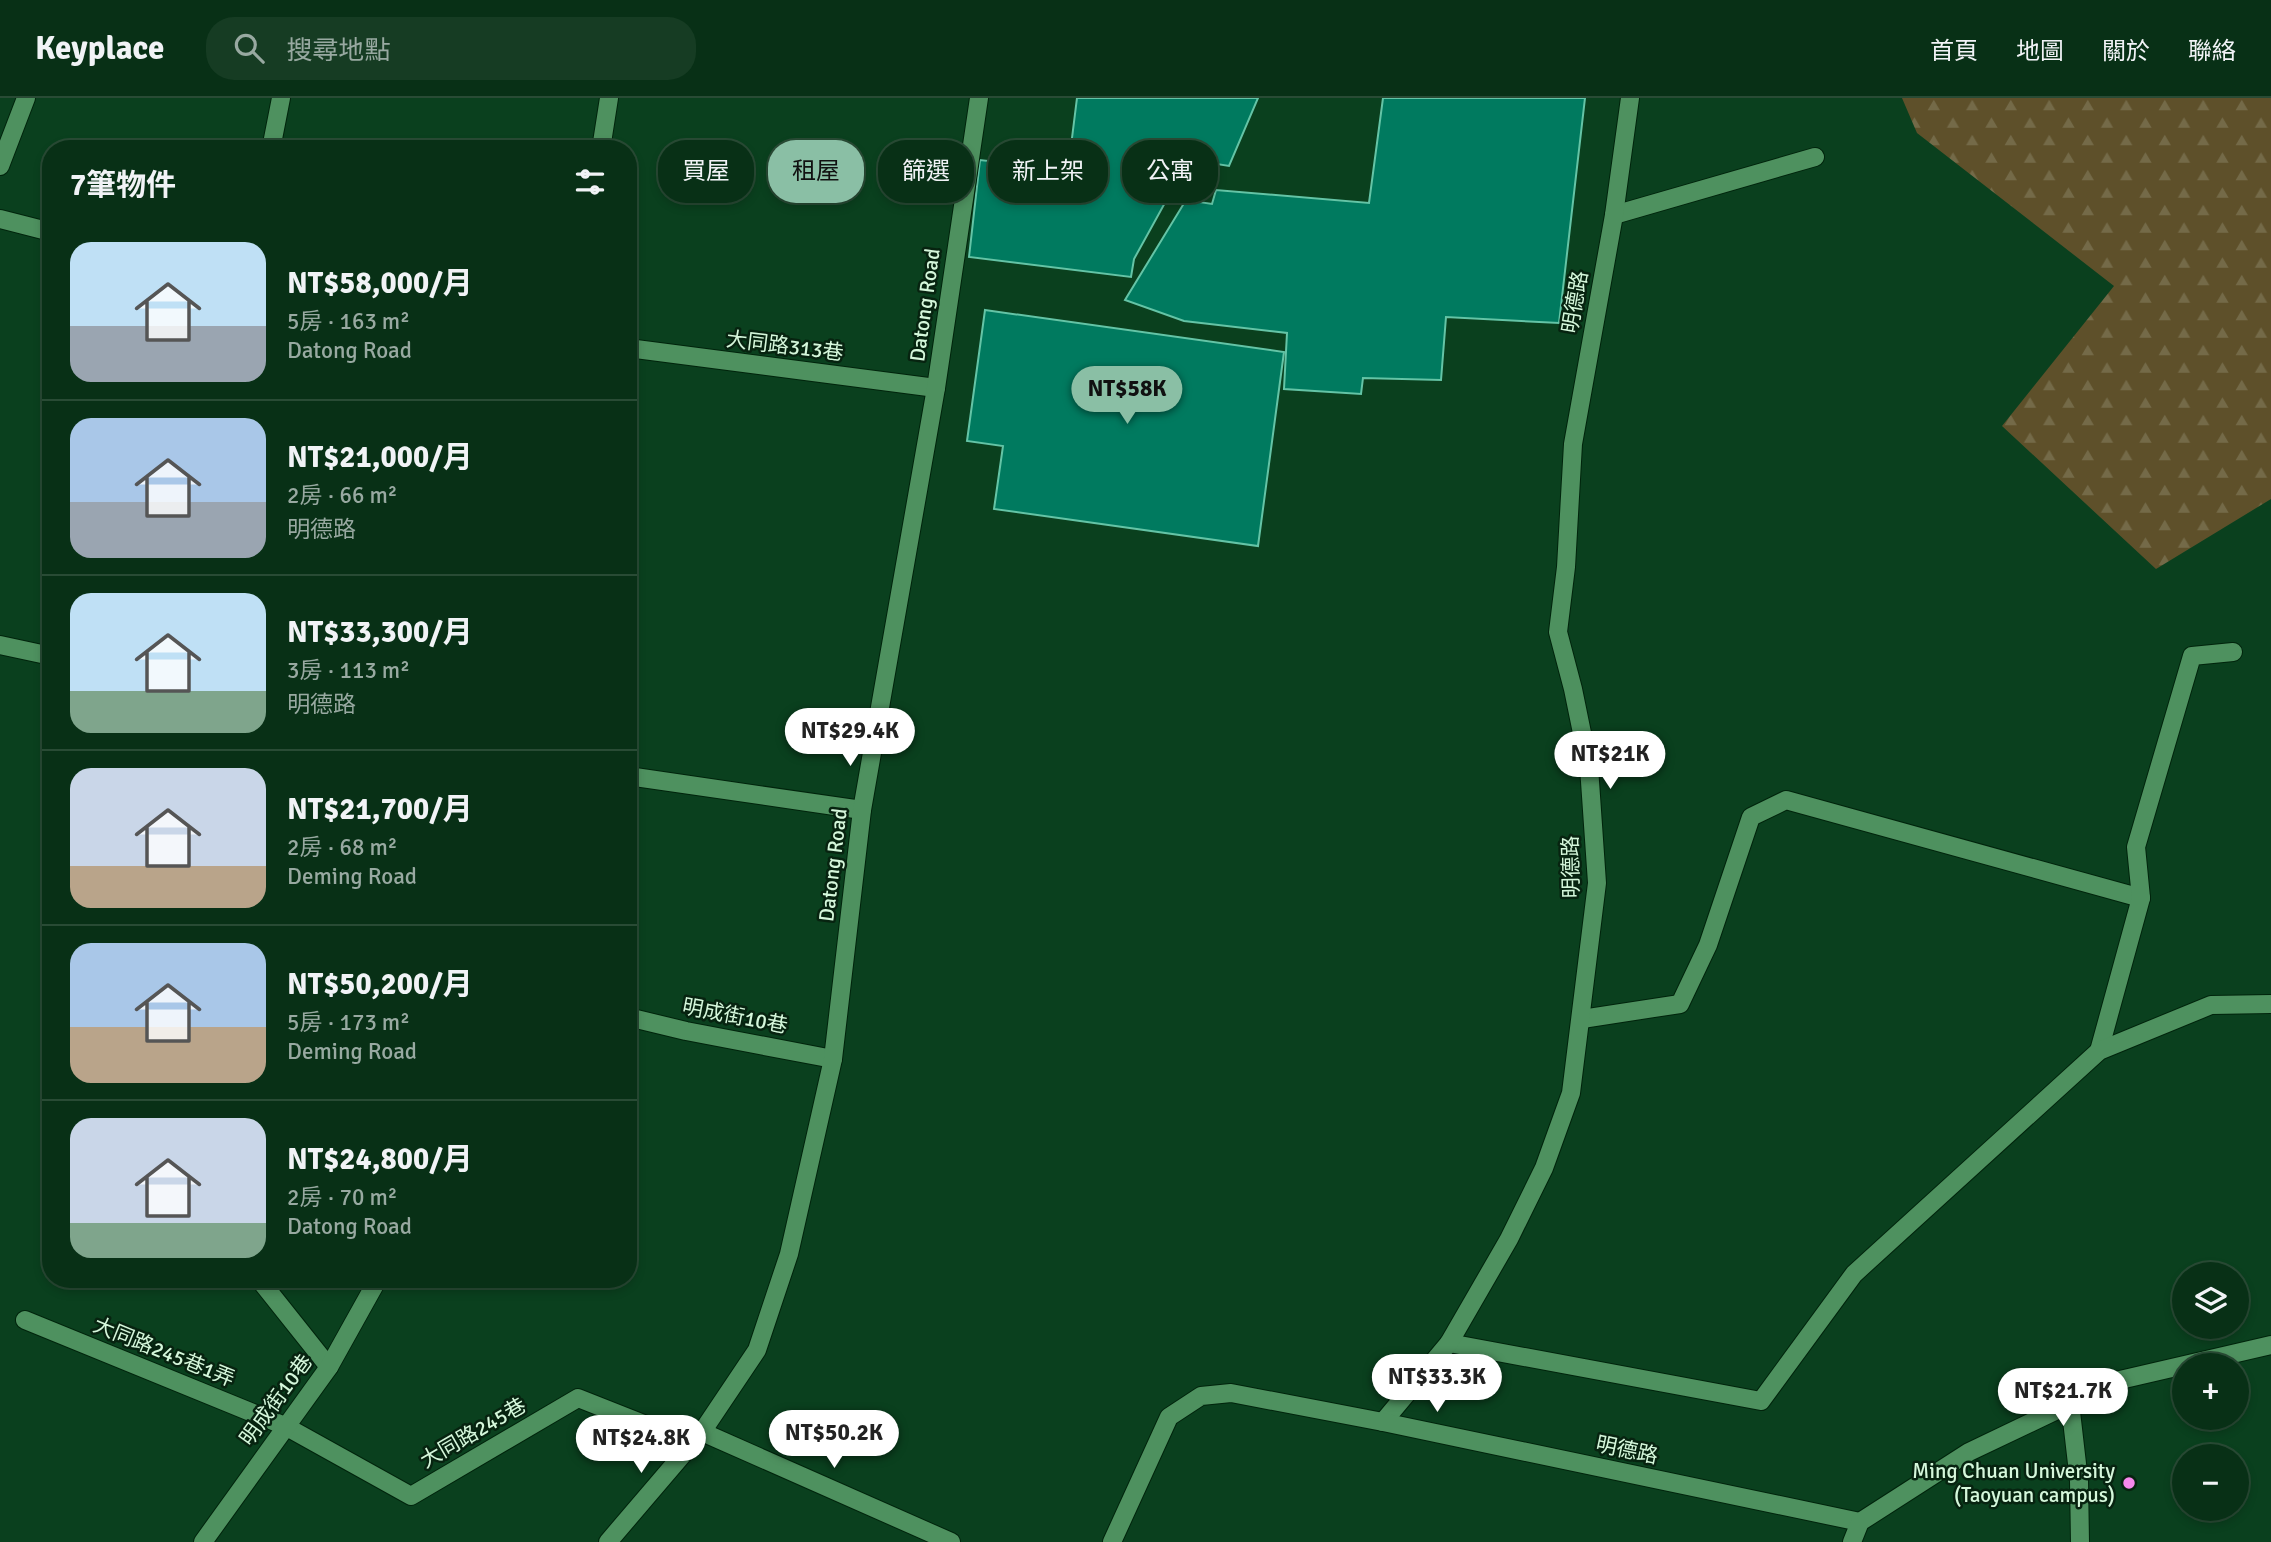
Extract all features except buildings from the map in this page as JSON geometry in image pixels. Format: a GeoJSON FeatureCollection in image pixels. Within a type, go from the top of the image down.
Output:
{"type":"FeatureCollection","features":[{"type":"Feature","properties":{"kind":"street"},"geometry":{"type":"LineString","coordinates":[[0,166],[26,98]]}},
{"type":"Feature","properties":{"kind":"street"},"geometry":{"type":"LineString","coordinates":[[273,140],[281,98]]}},
{"type":"Feature","properties":{"kind":"street"},"geometry":{"type":"LineString","coordinates":[[602,140],[609,98]]}},
{"type":"Feature","properties":{"kind":"street","name":"明德路"},"geometry":{"type":"LineString","coordinates":[[1384,1422],[1449,1343],[1509,1239],[1544,1168],[1571,1093],[1597,883],[1589,767],[1558,632],[1566,567],[1573,444],[1614,215],[1630,98]]}},
{"type":"Feature","properties":{"kind":"street","name":"Datong Road"},"geometry":{"type":"LineString","coordinates":[[608,1542],[702,1432],[757,1350],[789,1254],[833,1059],[862,810],[936,388],[974,99]]}},
{"type":"Feature","properties":{"kind":"street"},"geometry":{"type":"LineString","coordinates":[[1614,215],[1815,157]]}},
{"type":"Feature","properties":{"kind":"street"},"geometry":{"type":"LineString","coordinates":[[0,219],[42,230]]}},
{"type":"Feature","properties":{"kind":"street","name":"大同路313巷"},"geometry":{"type":"LineString","coordinates":[[637,349],[936,388]]}},
{"type":"Feature","properties":{"kind":"street"},"geometry":{"type":"LineString","coordinates":[[0,645],[42,654]]}},
{"type":"Feature","properties":{"kind":"street"},"geometry":{"type":"LineString","coordinates":[[2099,1051],[2141,898],[2136,847],[2192,656],[2233,652]]}},
{"type":"Feature","properties":{"kind":"street"},"geometry":{"type":"LineString","coordinates":[[637,777],[862,810]]}},
{"type":"Feature","properties":{"kind":"street"},"geometry":{"type":"LineString","coordinates":[[1582,1019],[1680,1004],[1708,945],[1751,817],[1786,800],[2141,898]]}},
{"type":"Feature","properties":{"kind":"street"},"geometry":{"type":"LineString","coordinates":[[1449,1343],[1761,1401],[1854,1273],[2099,1051],[2211,1006],[2271,1004]]}},
{"type":"Feature","properties":{"kind":"street","name":"明成街10巷"},"geometry":{"type":"LineString","coordinates":[[637,1019],[833,1059]]}},
{"type":"Feature","properties":{"kind":"street"},"geometry":{"type":"LineString","coordinates":[[266,1288],[329,1367]]}},
{"type":"Feature","properties":{"kind":"street","name":"明成街10巷"},"geometry":{"type":"LineString","coordinates":[[203,1542],[329,1367],[373,1288]]}},
{"type":"Feature","properties":{"kind":"street","name":"大同路245巷1弄"},"geometry":{"type":"LineString","coordinates":[[25,1320],[285,1426]]}},
{"type":"Feature","properties":{"kind":"street"},"geometry":{"type":"LineString","coordinates":[[1852,1542],[1860,1522],[1969,1452],[2120,1380],[2271,1345]]}},
{"type":"Feature","properties":{"kind":"street","name":"明德路"},"geometry":{"type":"LineString","coordinates":[[1112,1542],[1169,1417],[1201,1396],[1231,1393],[1384,1422],[1860,1522]]}},
{"type":"Feature","properties":{"kind":"street","name":"大同路245巷"},"geometry":{"type":"LineString","coordinates":[[285,1426],[411,1496],[578,1398],[659,1430],[687,1451]]}},
{"type":"Feature","properties":{"kind":"street"},"geometry":{"type":"LineString","coordinates":[[2070,1404],[2079,1481],[2080,1542]]}},
{"type":"Feature","properties":{"kind":"street"},"geometry":{"type":"LineString","coordinates":[[702,1432],[951,1542]]}},
{"type":"Feature","properties":{"kind":"green space"},"geometry":{"type":"Polygon","coordinates":[[[1902,98],[2271,98],[2271,499],[2156,569],[2002,426],[2114,286],[1917,133],[1902,98]]]}},
{"type":"Feature","properties":{"kind":"place","name":"Ming Chuan University (Taoyuan campus)"},"geometry":{"type":"Point","coordinates":[2129,1483]}}]}
